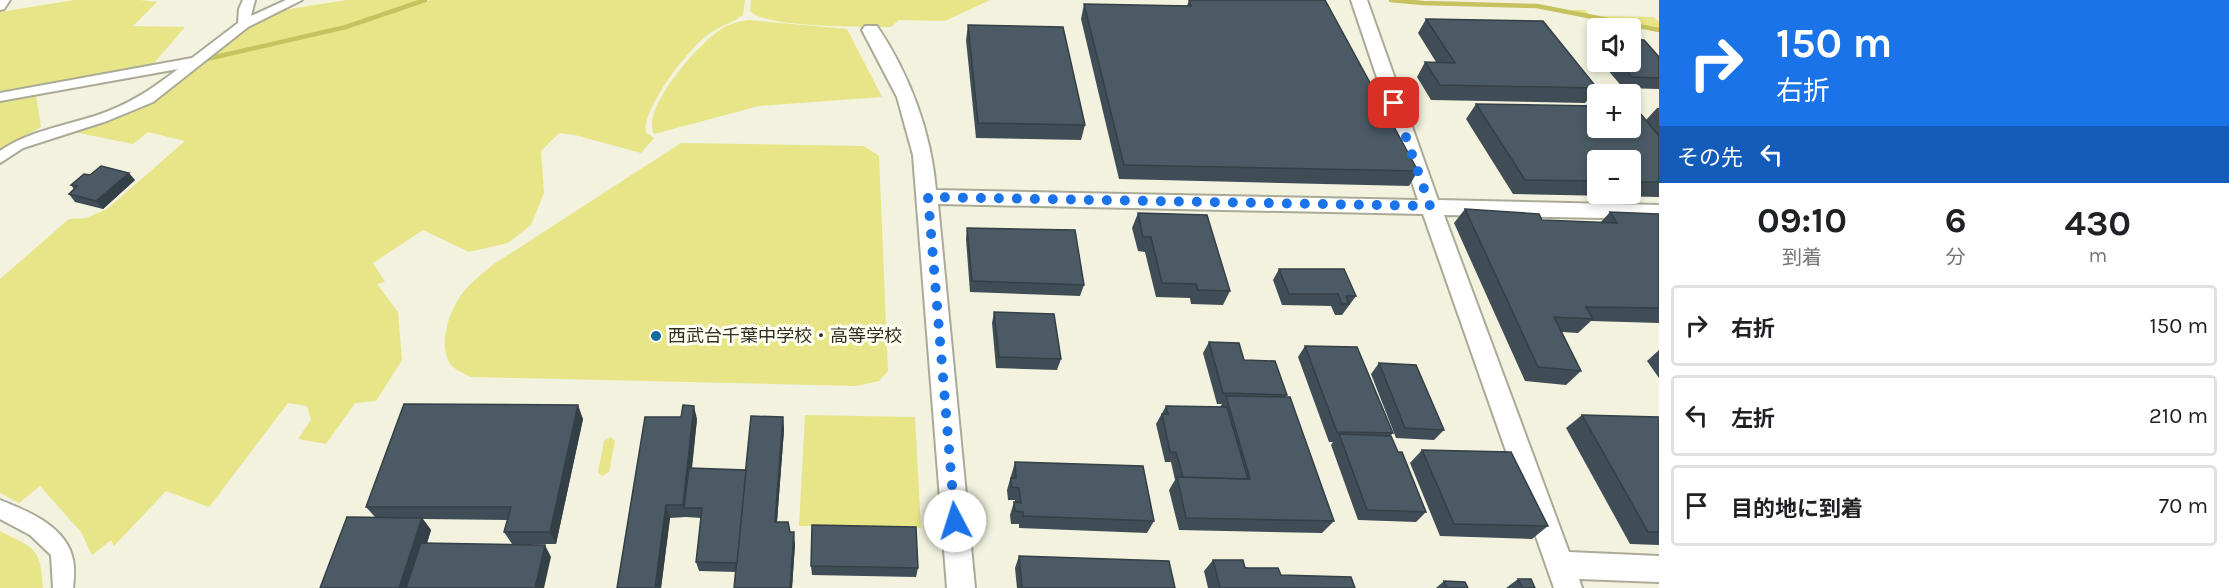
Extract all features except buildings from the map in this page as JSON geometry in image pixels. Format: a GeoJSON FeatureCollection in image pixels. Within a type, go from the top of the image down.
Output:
{"type":"FeatureCollection","features":[{"type":"Feature","properties":{"kind":"street"},"geometry":{"type":"LineString","coordinates":[[0,6],[4,0]]}},
{"type":"Feature","properties":{"kind":"street"},"geometry":{"type":"LineString","coordinates":[[244,24],[245,9],[249,0]]}},
{"type":"Feature","properties":{"kind":"street"},"geometry":{"type":"LineString","coordinates":[[0,158],[18,145],[102,118],[148,99],[244,24],[296,0]]}},
{"type":"Feature","properties":{"kind":"street"},"geometry":{"type":"LineString","coordinates":[[1359,0],[1430,206],[1564,577],[1659,569]]}},
{"type":"Feature","properties":{"kind":"street"},"geometry":{"type":"LineString","coordinates":[[871,30],[906,97],[923,155],[961,588]]}},
{"type":"Feature","properties":{"kind":"street"},"geometry":{"type":"LineString","coordinates":[[0,97],[198,61]]}},
{"type":"Feature","properties":{"kind":"street"},"geometry":{"type":"LineString","coordinates":[[928,197],[1659,212]]}},
{"type":"Feature","properties":{"kind":"street"},"geometry":{"type":"LineString","coordinates":[[0,509],[38,529],[55,543],[63,558],[63,588]]}},
{"type":"Feature","properties":{"kind":"shaded area"},"geometry":{"type":"Polygon","coordinates":[[[74,0],[157,2],[133,26],[185,27],[149,69],[0,95],[0,12],[74,0]]]}},
{"type":"Feature","properties":{"kind":"shaded area"},"geometry":{"type":"Polygon","coordinates":[[[347,0],[422,0],[350,24],[208,56],[244,28],[277,11],[347,0]]]}},
{"type":"Feature","properties":{"kind":"shaded area"},"geometry":{"type":"Polygon","coordinates":[[[430,0],[745,0],[743,15],[707,35],[689,53],[668,80],[651,109],[647,122],[646,132],[654,138],[641,153],[575,135],[559,133],[541,151],[544,193],[531,225],[508,243],[469,252],[423,230],[373,263],[385,282],[377,284],[398,312],[402,360],[376,401],[355,403],[326,444],[298,439],[311,420],[307,406],[288,403],[209,507],[166,491],[114,546],[111,540],[92,555],[81,532],[40,486],[19,503],[0,493],[0,279],[69,219],[86,218],[107,209],[185,141],[148,132],[133,144],[69,131],[121,115],[157,99],[204,61],[351,28],[430,0]]]}},
{"type":"Feature","properties":{"kind":"shaded area"},"geometry":{"type":"Polygon","coordinates":[[[751,0],[990,0],[945,21],[899,20],[891,27],[878,27],[794,24],[774,21],[759,17],[750,11],[751,0]]]}},
{"type":"Feature","properties":{"kind":"shaded area"},"geometry":{"type":"Polygon","coordinates":[[[1567,10],[1585,10],[1590,16],[1567,10]]]}},
{"type":"Feature","properties":{"kind":"shaded area"},"geometry":{"type":"Polygon","coordinates":[[[1590,16],[1654,17],[1659,22],[1659,29],[1641,26],[1641,18],[1590,16]]]}},
{"type":"Feature","properties":{"kind":"shaded area"},"geometry":{"type":"Polygon","coordinates":[[[749,20],[847,29],[882,97],[759,106],[654,134],[652,122],[656,108],[676,75],[689,59],[703,44],[726,26],[749,20]]]}},
{"type":"Feature","properties":{"kind":"shaded area"},"geometry":{"type":"Polygon","coordinates":[[[36,95],[41,127],[0,150],[0,100],[36,95]]]}},
{"type":"Feature","properties":{"kind":"shaded area"},"geometry":{"type":"Polygon","coordinates":[[[681,143],[864,146],[879,156],[888,371],[879,381],[856,386],[471,377],[452,366],[448,360],[445,342],[448,323],[455,305],[472,283],[494,264],[681,143]]]}},
{"type":"Feature","properties":{"kind":"shaded area"},"geometry":{"type":"Polygon","coordinates":[[[805,415],[915,417],[921,528],[799,526],[805,415]]]}},
{"type":"Feature","properties":{"kind":"shaded area"},"geometry":{"type":"Polygon","coordinates":[[[610,437],[615,441],[609,472],[602,476],[598,472],[604,441],[610,437]]]}},
{"type":"Feature","properties":{"kind":"shaded area"},"geometry":{"type":"Polygon","coordinates":[[[0,531],[34,551],[40,564],[43,588],[0,588],[0,531]]]}},
{"type":"Feature","properties":{"kind":"waterway"},"geometry":{"type":"LineString","coordinates":[[202,60],[346,27],[425,0]]}},
{"type":"Feature","properties":{"kind":"waterway"},"geometry":{"type":"LineString","coordinates":[[1391,0],[1537,6],[1659,30]]}},
{"type":"Feature","properties":{"kind":"place","name":"西武台千葉中学校・高等学校"},"geometry":{"type":"Point","coordinates":[656,336]}},
{"type":"Feature","properties":{"kind":"route"},"geometry":{"type":"LineString","coordinates":[[955,521],[928,197],[1430,206],[1394,103]]}}]}
